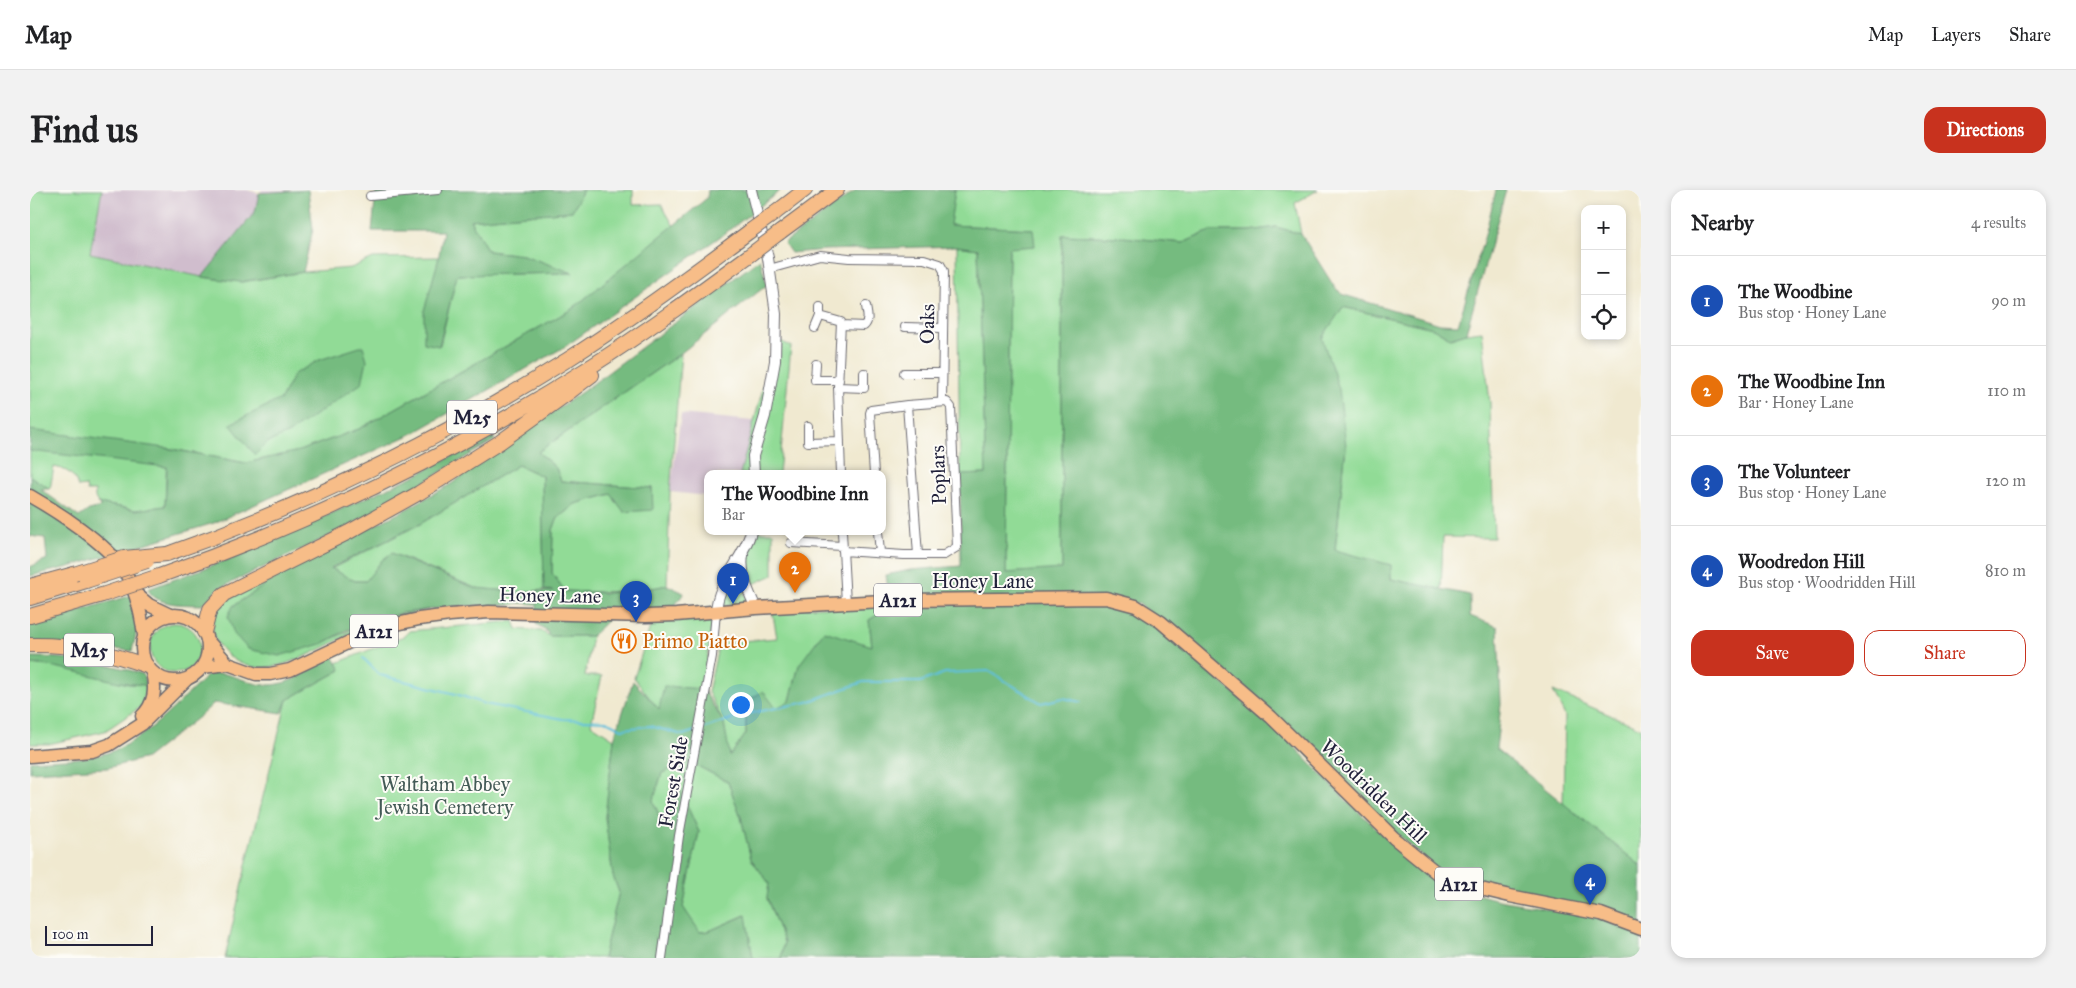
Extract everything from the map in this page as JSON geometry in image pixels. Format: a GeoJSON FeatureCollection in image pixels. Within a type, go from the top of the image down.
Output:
{"type":"FeatureCollection","features":[{"type":"Feature","properties":{"kind":"highway","name":"M25"},"geometry":{"type":"LineString","coordinates":[[30,598],[167,554],[230,531],[327,490],[404,453],[472,417],[604,336],[750,232],[805,190]]}},
{"type":"Feature","properties":{"kind":"highway","name":"M25"},"geometry":{"type":"LineString","coordinates":[[30,616],[159,576],[239,546],[303,520],[420,464],[524,408],[625,344],[779,234],[837,190]]}},
{"type":"Feature","properties":{"kind":"highway","name":"M25"},"geometry":{"type":"LineString","coordinates":[[206,636],[210,609],[224,594],[349,532],[461,468],[571,391],[625,344]]}},
{"type":"Feature","properties":{"kind":"highway","name":"M25"},"geometry":{"type":"LineString","coordinates":[[30,586],[124,558],[167,554]]}},
{"type":"Feature","properties":{"kind":"highway","name":"M25"},"geometry":{"type":"LineString","coordinates":[[30,645],[98,651],[149,669]]}},
{"type":"Feature","properties":{"kind":"main road"},"geometry":{"type":"LineString","coordinates":[[30,496],[71,522],[109,554],[123,569],[134,593],[144,635],[142,652],[155,685],[154,697],[147,711],[139,719],[107,737],[66,752]]}},
{"type":"Feature","properties":{"kind":"main road"},"geometry":{"type":"LineString","coordinates":[[30,756],[92,750],[109,745],[142,724],[187,679],[202,667],[208,656],[206,636],[196,622],[188,618],[170,615],[149,605],[134,593]]}},
{"type":"Feature","properties":{"kind":"main road","name":"Honey Lane"},"geometry":{"type":"LineString","coordinates":[[202,667],[228,664],[256,674],[270,674],[290,670],[379,628],[419,619],[489,612],[640,616],[846,603],[1106,598],[1122,601]]}},
{"type":"Feature","properties":{"kind":"main road","name":"Woodridden Hill"},"geometry":{"type":"LineString","coordinates":[[1122,601],[1136,606],[1161,622],[1232,682],[1302,746],[1328,775],[1394,838],[1443,878],[1510,896],[1601,914],[1641,929]]}},
{"type":"Feature","properties":{"kind":"main road"},"geometry":{"type":"LineString","coordinates":[[144,635],[155,622],[170,615]]}},
{"type":"Feature","properties":{"kind":"main road","name":"Honey Lane"},"geometry":{"type":"LineString","coordinates":[[206,636],[228,664]]}},
{"type":"Feature","properties":{"kind":"main road"},"geometry":{"type":"LineString","coordinates":[[149,669],[167,681],[177,682],[187,679]]}},
{"type":"Feature","properties":{"kind":"street"},"geometry":{"type":"LineString","coordinates":[[370,196],[438,190]]}},
{"type":"Feature","properties":{"kind":"street"},"geometry":{"type":"LineString","coordinates":[[751,190],[769,269],[776,314],[775,361],[765,416],[753,456],[754,470]]}},
{"type":"Feature","properties":{"kind":"street","name":"Oaks"},"geometry":{"type":"LineString","coordinates":[[769,269],[820,255],[849,258],[924,259],[940,264],[944,271],[942,402]]}},
{"type":"Feature","properties":{"kind":"street"},"geometry":{"type":"LineString","coordinates":[[841,325],[864,326],[867,323],[868,317],[866,306]]}},
{"type":"Feature","properties":{"kind":"street"},"geometry":{"type":"LineString","coordinates":[[815,328],[820,316],[820,307]]}},
{"type":"Feature","properties":{"kind":"street"},"geometry":{"type":"LineString","coordinates":[[820,316],[839,320],[841,325],[838,384],[841,470]]}},
{"type":"Feature","properties":{"kind":"street"},"geometry":{"type":"LineString","coordinates":[[905,327],[942,328]]}},
{"type":"Feature","properties":{"kind":"street"},"geometry":{"type":"LineString","coordinates":[[816,364],[816,380],[864,388],[864,374]]}},
{"type":"Feature","properties":{"kind":"street"},"geometry":{"type":"LineString","coordinates":[[904,373],[942,373]]}},
{"type":"Feature","properties":{"kind":"street"},"geometry":{"type":"LineString","coordinates":[[874,470],[870,412],[873,409],[942,402]]}},
{"type":"Feature","properties":{"kind":"street","name":"Poplars"},"geometry":{"type":"LineString","coordinates":[[918,555],[944,555],[957,547],[951,407],[947,402],[942,402]]}},
{"type":"Feature","properties":{"kind":"street"},"geometry":{"type":"LineString","coordinates":[[791,543],[918,555],[907,405]]}},
{"type":"Feature","properties":{"kind":"street"},"geometry":{"type":"LineString","coordinates":[[808,426],[808,442],[840,441]]}},
{"type":"Feature","properties":{"kind":"street"},"geometry":{"type":"LineString","coordinates":[[716,612],[716,606],[727,578],[744,552],[751,535]]}},
{"type":"Feature","properties":{"kind":"street"},"geometry":{"type":"LineString","coordinates":[[842,535],[846,603]]}},
{"type":"Feature","properties":{"kind":"street"},"geometry":{"type":"LineString","coordinates":[[878,535],[880,552]]}},
{"type":"Feature","properties":{"kind":"street"},"geometry":{"type":"LineString","coordinates":[[744,552],[742,571],[745,584],[756,608]]}},
{"type":"Feature","properties":{"kind":"street","name":"Forest Side"},"geometry":{"type":"LineString","coordinates":[[662,958],[679,836],[712,656],[716,612]]}},
{"type":"Feature","properties":{"kind":"shaded area"},"geometry":{"type":"Polygon","coordinates":[[[102,190],[247,190],[259,193],[255,212],[202,277],[89,253],[102,190]]]}},
{"type":"Feature","properties":{"kind":"shaded area"},"geometry":{"type":"Polygon","coordinates":[[[262,190],[299,190],[259,193],[262,190]]]}},
{"type":"Feature","properties":{"kind":"shaded area"},"geometry":{"type":"Polygon","coordinates":[[[681,414],[763,422],[745,470],[704,470],[704,496],[670,492],[681,414]]]}},
{"type":"Feature","properties":{"kind":"green space"},"geometry":{"type":"Polygon","coordinates":[[[30,190],[102,190],[90,253],[202,277],[242,282],[303,272],[351,268],[373,258],[439,257],[426,341],[440,345],[457,275],[571,273],[523,255],[488,251],[470,220],[572,211],[583,190],[633,190],[633,205],[661,204],[674,226],[572,309],[359,429],[299,451],[246,463],[167,448],[165,506],[136,510],[98,503],[95,498],[95,491],[87,491],[86,486],[78,487],[72,475],[62,469],[54,467],[50,489],[30,476],[30,190]]]}},
{"type":"Feature","properties":{"kind":"green space"},"geometry":{"type":"Polygon","coordinates":[[[308,190],[313,229],[303,272],[240,282],[202,277],[255,212],[259,193],[308,190]]]}},
{"type":"Feature","properties":{"kind":"green space"},"geometry":{"type":"Polygon","coordinates":[[[413,190],[583,190],[572,211],[470,220],[488,251],[523,255],[573,273],[457,275],[439,346],[424,343],[424,311],[438,261],[443,231],[372,231],[376,192],[413,190]]]}},
{"type":"Feature","properties":{"kind":"green space"},"geometry":{"type":"Polygon","coordinates":[[[708,190],[781,190],[728,231],[566,346],[412,434],[214,523],[69,567],[30,576],[30,567],[47,559],[45,538],[30,536],[30,476],[50,489],[40,489],[79,517],[89,510],[101,507],[98,503],[136,510],[165,506],[167,467],[30,451],[30,430],[166,448],[246,463],[299,451],[359,429],[572,309],[707,198],[708,190]]]}},
{"type":"Feature","properties":{"kind":"green space"},"geometry":{"type":"Polygon","coordinates":[[[856,190],[955,190],[950,225],[1033,229],[1035,246],[1009,248],[1006,573],[1062,569],[1062,235],[1122,237],[1183,243],[1210,231],[1250,231],[1276,227],[1301,234],[1335,288],[1344,295],[1440,324],[1458,325],[1485,235],[1496,190],[1506,190],[1466,333],[1450,338],[1433,328],[1343,307],[1322,338],[1339,389],[1346,446],[1335,550],[1391,565],[1391,579],[1470,595],[1470,616],[1498,627],[1501,704],[1496,749],[1641,866],[1641,926],[1479,887],[1440,872],[1138,603],[904,596],[907,590],[889,596],[886,575],[910,570],[961,566],[960,475],[986,474],[978,249],[957,246],[825,250],[791,253],[784,243],[856,190]]]}},
{"type":"Feature","properties":{"kind":"green space"},"geometry":{"type":"Polygon","coordinates":[[[955,190],[1318,190],[1295,203],[1301,234],[1276,227],[1250,231],[1210,231],[1183,243],[1122,237],[1062,235],[1062,570],[1006,573],[1009,248],[1033,229],[949,225],[955,190]]]}},
{"type":"Feature","properties":{"kind":"green space"},"geometry":{"type":"Polygon","coordinates":[[[957,246],[978,249],[986,474],[960,475],[957,246]]]}},
{"type":"Feature","properties":{"kind":"green space"},"geometry":{"type":"Polygon","coordinates":[[[760,259],[767,285],[681,353],[538,452],[556,468],[561,481],[652,488],[653,510],[624,512],[611,494],[575,504],[557,519],[553,530],[552,573],[565,591],[606,593],[643,590],[667,585],[684,593],[673,608],[660,611],[616,611],[592,636],[549,636],[546,630],[536,624],[537,604],[518,603],[518,592],[554,591],[544,590],[542,476],[518,465],[420,524],[331,568],[355,581],[366,581],[382,560],[392,553],[475,588],[509,591],[509,605],[458,606],[401,613],[347,630],[322,644],[279,656],[248,649],[234,634],[228,616],[233,606],[297,564],[399,513],[451,484],[586,389],[760,259]]]}},
{"type":"Feature","properties":{"kind":"green space"},"geometry":{"type":"Polygon","coordinates":[[[1342,307],[1433,328],[1450,338],[1482,331],[1490,403],[1494,538],[1443,537],[1441,590],[1391,579],[1390,565],[1335,551],[1346,446],[1322,338],[1342,307]]]}},
{"type":"Feature","properties":{"kind":"green space"},"geometry":{"type":"Polygon","coordinates":[[[776,339],[791,346],[779,470],[741,470],[776,339]]]}},
{"type":"Feature","properties":{"kind":"green space"},"geometry":{"type":"Polygon","coordinates":[[[363,346],[367,360],[362,383],[289,433],[267,443],[255,455],[230,424],[281,399],[294,374],[319,360],[363,346]]]}},
{"type":"Feature","properties":{"kind":"green space"},"geometry":{"type":"Polygon","coordinates":[[[681,353],[670,492],[667,585],[629,591],[565,591],[552,574],[553,530],[557,519],[575,504],[612,494],[616,502],[652,510],[652,488],[561,481],[556,468],[538,452],[681,353]]]}},
{"type":"Feature","properties":{"kind":"green space"},"geometry":{"type":"Polygon","coordinates":[[[491,435],[495,440],[348,527],[218,589],[202,605],[164,602],[152,595],[148,589],[235,557],[416,475],[491,435]]]}},
{"type":"Feature","properties":{"kind":"green space"},"geometry":{"type":"Polygon","coordinates":[[[518,465],[542,476],[544,590],[518,592],[518,603],[509,605],[509,591],[475,588],[392,553],[382,560],[367,581],[355,581],[331,569],[420,524],[518,465]]]}},
{"type":"Feature","properties":{"kind":"green space"},"geometry":{"type":"Polygon","coordinates":[[[753,535],[773,535],[773,575],[749,586],[745,554],[753,535]]]}},
{"type":"Feature","properties":{"kind":"green space"},"geometry":{"type":"Polygon","coordinates":[[[297,564],[233,606],[322,644],[348,631],[375,621],[432,609],[370,626],[288,663],[269,667],[250,666],[233,659],[218,644],[213,633],[213,622],[223,602],[297,564]]]}},
{"type":"Feature","properties":{"kind":"green space"},"geometry":{"type":"Polygon","coordinates":[[[736,572],[740,578],[747,602],[723,606],[722,603],[727,587],[736,572]]]}},
{"type":"Feature","properties":{"kind":"green space"},"geometry":{"type":"Polygon","coordinates":[[[133,595],[138,626],[132,651],[30,643],[30,625],[133,595]]]}},
{"type":"Feature","properties":{"kind":"green space"},"geometry":{"type":"Polygon","coordinates":[[[1067,602],[1124,608],[1149,620],[1286,738],[1348,802],[1424,872],[1446,885],[1465,891],[1499,900],[1594,917],[1641,934],[1641,958],[781,958],[784,942],[767,898],[769,883],[751,859],[741,817],[728,782],[690,762],[662,773],[653,801],[660,817],[672,817],[680,790],[699,832],[683,907],[700,932],[709,931],[746,915],[753,958],[603,958],[619,892],[613,876],[605,817],[614,739],[633,681],[659,709],[664,686],[703,689],[724,723],[730,756],[746,734],[746,702],[763,691],[776,708],[790,701],[799,665],[824,631],[872,646],[869,620],[890,607],[973,603],[1067,602]]]}},
{"type":"Feature","properties":{"kind":"green space"},"geometry":{"type":"Polygon","coordinates":[[[850,606],[890,607],[869,620],[872,646],[799,665],[790,701],[776,709],[746,702],[746,734],[729,757],[724,723],[708,692],[719,643],[777,638],[772,609],[850,606]]]}},
{"type":"Feature","properties":{"kind":"green space"},"geometry":{"type":"Polygon","coordinates":[[[713,617],[703,689],[659,710],[634,678],[651,624],[713,617]]]}},
{"type":"Feature","properties":{"kind":"green space","name":"Waltham Abbey Jewish Cemetery"},"geometry":{"type":"Polygon","coordinates":[[[514,621],[517,629],[541,631],[549,636],[592,636],[585,676],[602,676],[591,724],[614,739],[605,817],[613,876],[619,892],[603,958],[225,958],[287,700],[341,670],[337,663],[404,636],[409,631],[514,621]]]}},
{"type":"Feature","properties":{"kind":"green space"},"geometry":{"type":"Polygon","coordinates":[[[180,623],[193,630],[199,638],[199,658],[193,666],[185,672],[170,673],[157,666],[151,658],[150,643],[157,630],[165,624],[180,623]]]}},
{"type":"Feature","properties":{"kind":"green space"},"geometry":{"type":"Polygon","coordinates":[[[333,656],[341,670],[287,700],[282,713],[214,703],[146,758],[107,768],[30,772],[30,761],[88,757],[107,753],[135,740],[161,720],[208,675],[215,673],[230,675],[261,685],[278,684],[302,675],[333,656]]]}},
{"type":"Feature","properties":{"kind":"green space"},"geometry":{"type":"Polygon","coordinates":[[[30,657],[73,659],[115,666],[143,674],[146,685],[117,682],[60,668],[30,664],[30,657]]]}},
{"type":"Feature","properties":{"kind":"green space"},"geometry":{"type":"Polygon","coordinates":[[[30,664],[66,668],[128,684],[146,685],[142,706],[105,731],[49,744],[30,744],[30,664]]]}},
{"type":"Feature","properties":{"kind":"green space"},"geometry":{"type":"Polygon","coordinates":[[[1553,691],[1641,728],[1641,866],[1563,804],[1565,716],[1553,691]]]}},
{"type":"Feature","properties":{"kind":"green space"},"geometry":{"type":"Polygon","coordinates":[[[690,762],[728,782],[741,817],[751,859],[769,883],[767,899],[784,942],[781,958],[753,958],[745,915],[709,931],[699,932],[683,907],[699,832],[680,791],[672,817],[660,817],[653,801],[662,773],[690,762]]]}},
{"type":"Feature","properties":{"kind":"waterway"},"geometry":{"type":"LineString","coordinates":[[363,658],[380,675],[456,694],[485,704],[563,719],[606,721],[622,729],[650,726],[683,735],[695,731]]}},
{"type":"Feature","properties":{"kind":"waterway"},"geometry":{"type":"LineString","coordinates":[[702,729],[746,714],[807,702],[863,682],[920,682],[945,673],[989,671],[1041,703],[1063,698],[1081,702]]}},
{"type":"Feature","properties":{"kind":"place","name":"The Woodbine Inn"},"geometry":{"type":"Point","coordinates":[795,593]}},
{"type":"Feature","properties":{"kind":"place","name":"The Woodbine"},"geometry":{"type":"Point","coordinates":[733,604]}},
{"type":"Feature","properties":{"kind":"place","name":"The Volunteer"},"geometry":{"type":"Point","coordinates":[636,622]}},
{"type":"Feature","properties":{"kind":"place","name":"Primo Piatto"},"geometry":{"type":"Point","coordinates":[624,641]}},
{"type":"Feature","properties":{"kind":"place","name":"Woodredon Hill"},"geometry":{"type":"Point","coordinates":[1590,905]}}]}
